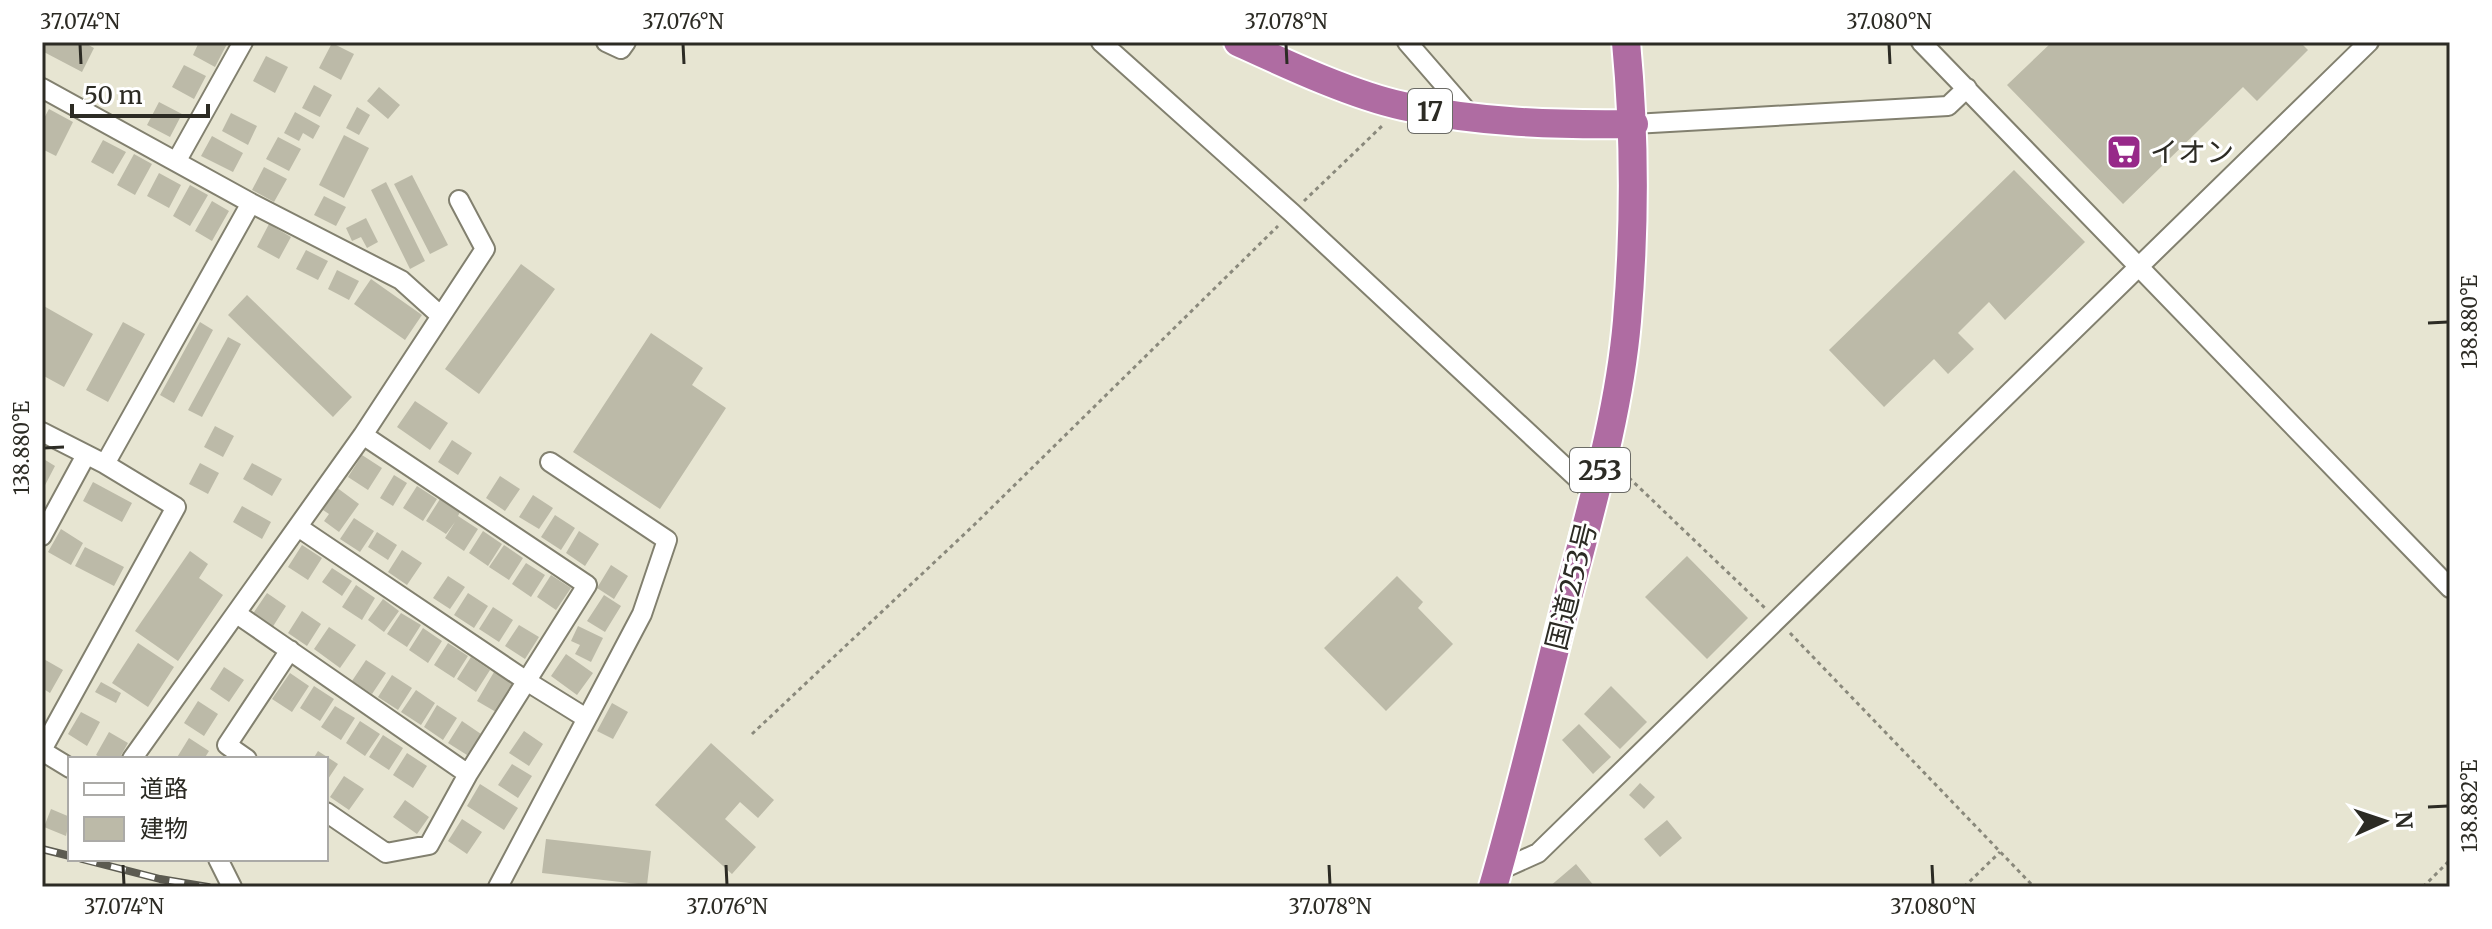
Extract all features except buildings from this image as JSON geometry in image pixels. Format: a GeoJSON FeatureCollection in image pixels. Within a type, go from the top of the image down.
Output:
{"type":"FeatureCollection","features":[{"type":"Feature","properties":{"kind":"highway","name":"17"},"geometry":{"type":"LineString","coordinates":[[1238,42],[1371,97],[1402,106],[1473,118],[1555,125],[1634,124]]}},
{"type":"Feature","properties":{"kind":"highway","name":"国道253号"},"geometry":{"type":"LineString","coordinates":[[1496,879],[1617,396],[1627,321],[1634,194],[1634,124],[1626,42]]}},
{"type":"Feature","properties":{"kind":"street"},"geometry":{"type":"LineString","coordinates":[[176,162],[243,42]]}},
{"type":"Feature","properties":{"kind":"street"},"geometry":{"type":"LineString","coordinates":[[606,42],[621,49],[626,42]]}},
{"type":"Feature","properties":{"kind":"street"},"geometry":{"type":"LineString","coordinates":[[1101,42],[1292,213],[1594,494]]}},
{"type":"Feature","properties":{"kind":"street"},"geometry":{"type":"LineString","coordinates":[[1407,42],[1473,118]]}},
{"type":"Feature","properties":{"kind":"street"},"geometry":{"type":"LineString","coordinates":[[1921,42],[2450,588]]}},
{"type":"Feature","properties":{"kind":"street"},"geometry":{"type":"LineString","coordinates":[[1496,879],[1538,853],[2369,42]]}},
{"type":"Feature","properties":{"kind":"street"},"geometry":{"type":"LineString","coordinates":[[42,88],[251,203],[401,280],[441,316]]}},
{"type":"Feature","properties":{"kind":"street"},"geometry":{"type":"LineString","coordinates":[[1634,124],[1948,106],[1967,88]]}},
{"type":"Feature","properties":{"kind":"street"},"geometry":{"type":"LineString","coordinates":[[133,757],[363,435],[485,249],[459,200]]}},
{"type":"Feature","properties":{"kind":"street"},"geometry":{"type":"LineString","coordinates":[[105,464],[251,203]]}},
{"type":"Feature","properties":{"kind":"street"},"geometry":{"type":"LineString","coordinates":[[42,432],[105,464],[176,507],[42,750],[68,767]]}},
{"type":"Feature","properties":{"kind":"street"},"geometry":{"type":"LineString","coordinates":[[328,813],[386,853],[429,845],[468,774],[587,585],[363,435]]}},
{"type":"Feature","properties":{"kind":"street"},"geometry":{"type":"LineString","coordinates":[[42,536],[86,455]]}},
{"type":"Feature","properties":{"kind":"street"},"geometry":{"type":"LineString","coordinates":[[498,887],[642,614],[667,540],[550,462]]}},
{"type":"Feature","properties":{"kind":"street"},"geometry":{"type":"LineString","coordinates":[[298,527],[586,718]]}},
{"type":"Feature","properties":{"kind":"street"},"geometry":{"type":"LineString","coordinates":[[237,614],[468,774]]}},
{"type":"Feature","properties":{"kind":"street"},"geometry":{"type":"LineString","coordinates":[[244,757],[227,745],[290,650]]}},
{"type":"Feature","properties":{"kind":"street"},"geometry":{"type":"LineString","coordinates":[[219,861],[232,887]]}},
{"type":"Feature","properties":{"kind":"path"},"geometry":{"type":"LineString","coordinates":[[752,734],[986,514],[1402,106]]}},
{"type":"Feature","properties":{"kind":"path"},"geometry":{"type":"LineString","coordinates":[[1623,472],[1778,620],[2034,887]]}},
{"type":"Feature","properties":{"kind":"path"},"geometry":{"type":"LineString","coordinates":[[1964,887],[2000,852]]}},
{"type":"Feature","properties":{"kind":"path"},"geometry":{"type":"LineString","coordinates":[[2423,887],[2450,860]]}},
{"type":"Feature","properties":{"kind":"railway"},"geometry":{"type":"LineString","coordinates":[[42,849],[68,856]]}},
{"type":"Feature","properties":{"kind":"railway"},"geometry":{"type":"LineString","coordinates":[[90,861],[160,879],[208,887]]}},
{"type":"Feature","properties":{"kind":"place","name":"イオン"},"geometry":{"type":"Point","coordinates":[2124,152]}}]}
